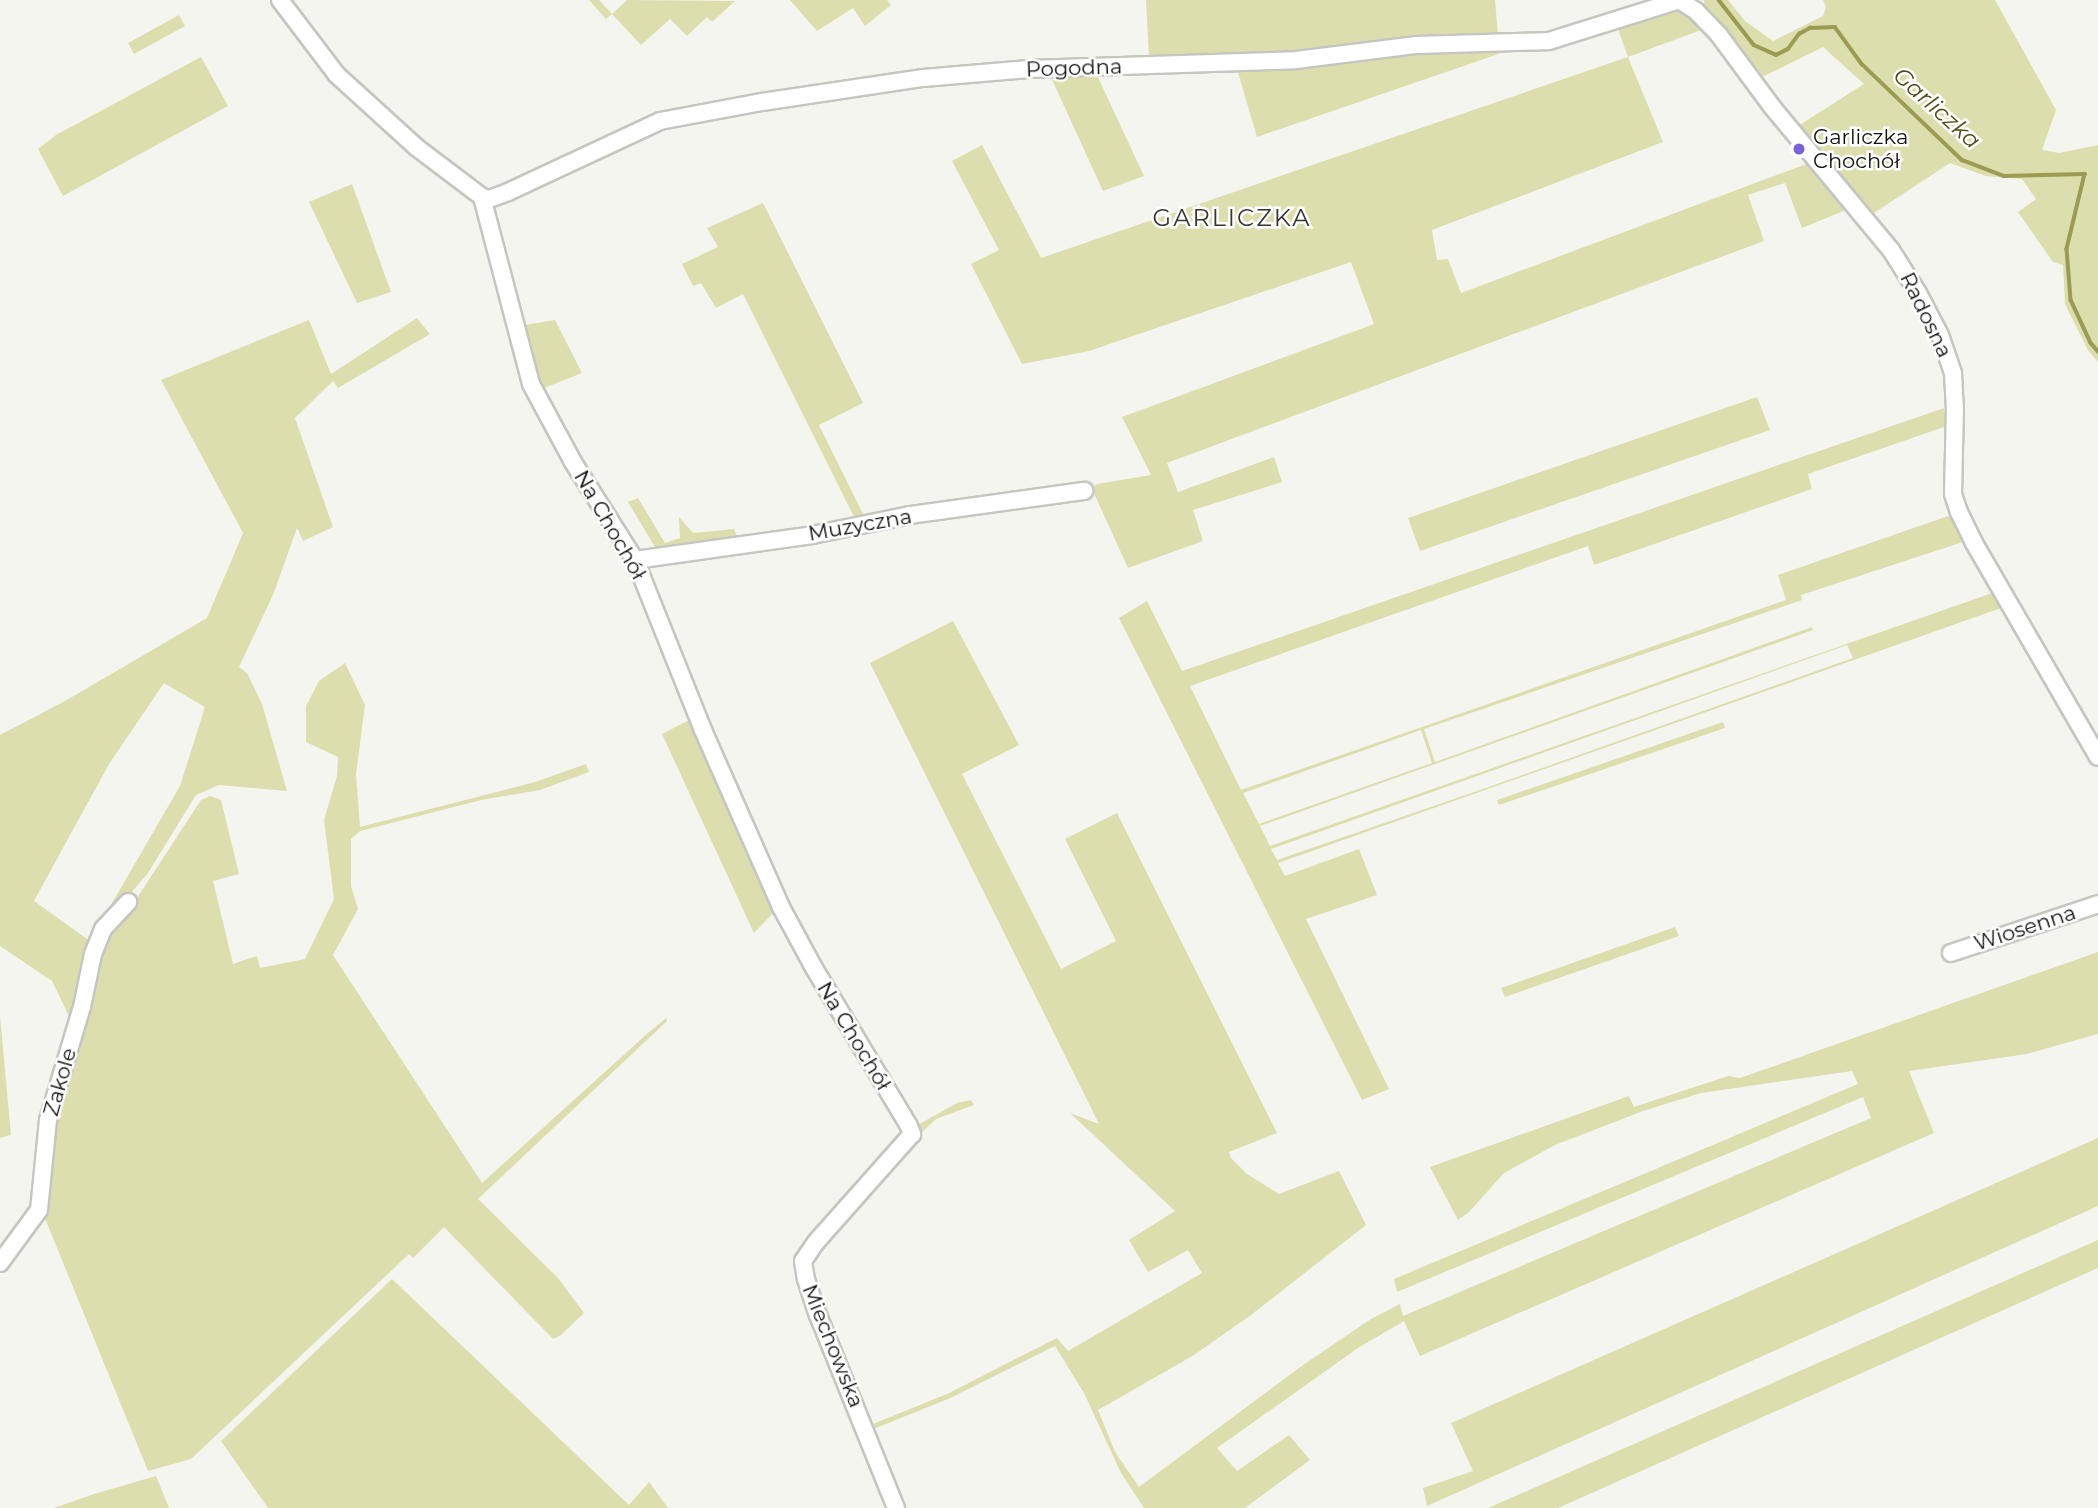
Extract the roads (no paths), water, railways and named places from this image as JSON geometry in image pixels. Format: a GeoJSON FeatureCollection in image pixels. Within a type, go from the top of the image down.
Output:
{"type":"FeatureCollection","features":[{"type":"Feature","properties":{"kind":"street"},"geometry":{"type":"LineString","coordinates":[[280,0],[337,75],[416,147],[482,197]]}},
{"type":"Feature","properties":{"kind":"street","name":"Pogodna"},"geometry":{"type":"LineString","coordinates":[[482,197],[489,199],[508,192],[660,121],[762,102],[923,78],[1031,69],[1296,60],[1417,45],[1549,41],[1680,0]]}},
{"type":"Feature","properties":{"kind":"street","name":"Radosna"},"geometry":{"type":"LineString","coordinates":[[1680,0],[1696,11],[1718,35],[1773,108],[1891,250],[1918,293],[1940,335],[1953,373],[1953,494],[1959,512],[1974,544],[2098,757]]}},
{"type":"Feature","properties":{"kind":"street","name":"Na Chochół"},"geometry":{"type":"LineString","coordinates":[[482,197],[531,384],[573,462],[635,560],[703,730],[781,906],[814,968],[912,1135]]}},
{"type":"Feature","properties":{"kind":"street","name":"Muzyczna"},"geometry":{"type":"LineString","coordinates":[[635,560],[812,535],[910,515],[1084,491]]}},
{"type":"Feature","properties":{"kind":"street","name":"Zakole"},"geometry":{"type":"LineString","coordinates":[[0,1264],[39,1210],[48,1120],[82,1007],[93,954],[103,929],[128,902]]}},
{"type":"Feature","properties":{"kind":"street","name":"Wiosenna"},"geometry":{"type":"LineString","coordinates":[[1951,953],[2098,904]]}},
{"type":"Feature","properties":{"kind":"street","name":"Miechowska"},"geometry":{"type":"LineString","coordinates":[[896,1508],[818,1315],[803,1261],[816,1242],[912,1135]]}},
{"type":"Feature","properties":{"kind":"waterway","name":"Garliczka"},"geometry":{"type":"LineString","coordinates":[[1719,0],[1754,45],[1776,55],[1788,49],[1799,34],[1810,28],[1835,27],[1862,64],[1962,160],[2004,176],[2085,174],[2067,249],[2071,300],[2091,343],[2098,351]]}},
{"type":"Feature","properties":{"kind":"place","name":"Garliczka Chochół"},"geometry":{"type":"Point","coordinates":[1799,149]}},
{"type":"Feature","properties":{"kind":"district","name":"GARLICZKA"},"geometry":{"type":"Point","coordinates":[1232,218]}}]}
